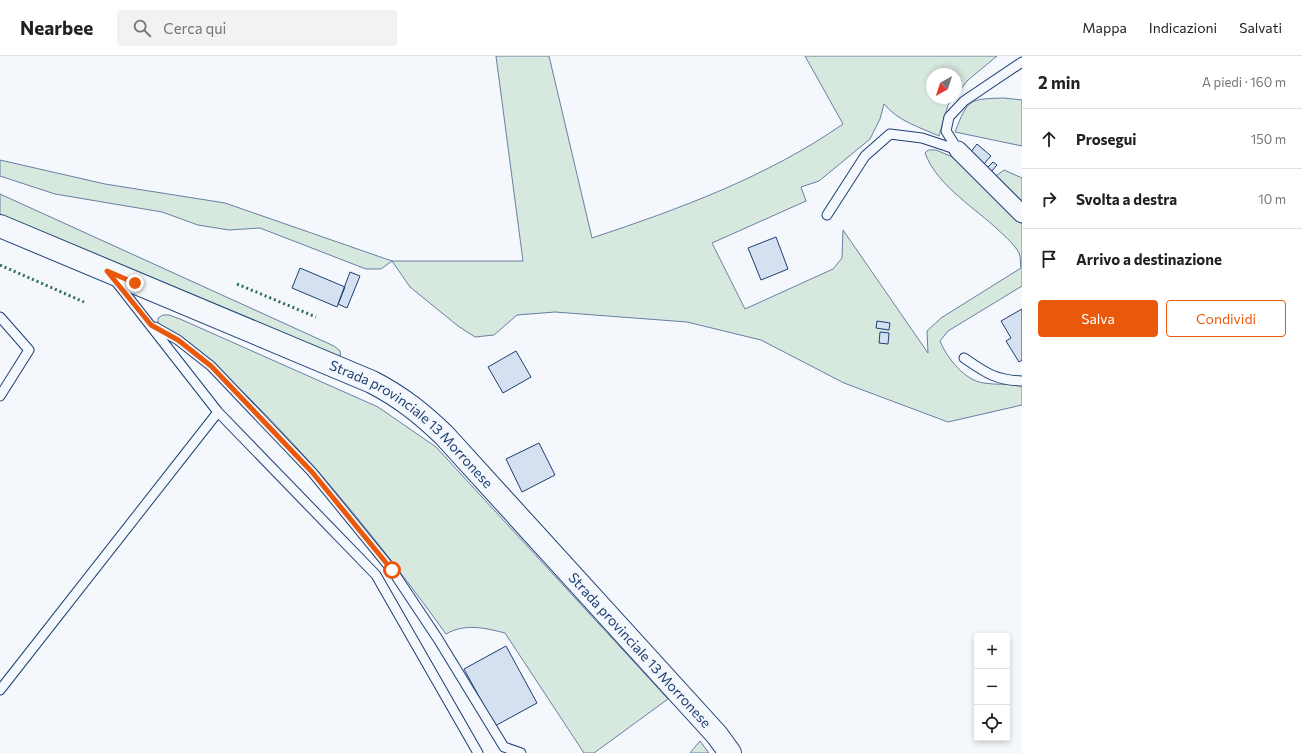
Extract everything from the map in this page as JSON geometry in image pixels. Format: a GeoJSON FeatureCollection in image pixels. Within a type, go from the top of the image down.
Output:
{"type":"FeatureCollection","features":[{"type":"Feature","properties":{"kind":"main road","name":"Strada provinciale 13 Morronese"},"geometry":{"type":"LineString","coordinates":[[0,226],[372,382],[397,395],[415,408],[444,435],[717,734],[730,753]]}},
{"type":"Feature","properties":{"kind":"street"},"geometry":{"type":"LineString","coordinates":[[958,150],[1022,214]]}},
{"type":"Feature","properties":{"kind":"lane"},"geometry":{"type":"LineString","coordinates":[[958,150],[946,132],[949,117],[964,101],[1022,62]]}},
{"type":"Feature","properties":{"kind":"lane"},"geometry":{"type":"LineString","coordinates":[[827,215],[864,156],[890,134],[922,138],[958,150]]}},
{"type":"Feature","properties":{"kind":"lane"},"geometry":{"type":"LineString","coordinates":[[107,271],[218,412],[376,575],[478,753]]}},
{"type":"Feature","properties":{"kind":"lane"},"geometry":{"type":"LineString","coordinates":[[0,317],[29,350],[0,396]]}},
{"type":"Feature","properties":{"kind":"lane"},"geometry":{"type":"LineString","coordinates":[[151,325],[178,340],[211,366],[312,472],[392,570],[438,639],[504,747],[521,753]]}},
{"type":"Feature","properties":{"kind":"lane"},"geometry":{"type":"LineString","coordinates":[[964,358],[986,374],[1003,380],[1022,381]]}},
{"type":"Feature","properties":{"kind":"lane"},"geometry":{"type":"LineString","coordinates":[[0,690],[218,412]]}},
{"type":"Feature","properties":{"kind":"shaded area"},"geometry":{"type":"Polygon","coordinates":[[[496,56],[549,56],[592,238],[690,203],[753,176],[814,143],[843,124],[805,56],[997,56],[968,80],[962,88],[962,68],[926,68],[926,104],[949,104],[939,136],[902,119],[884,104],[880,119],[870,139],[819,181],[801,187],[806,201],[712,243],[745,309],[833,269],[842,258],[843,230],[928,353],[927,331],[941,318],[1021,268],[1020,255],[1014,245],[945,184],[930,164],[925,153],[928,150],[936,150],[957,159],[1022,224],[1022,286],[948,331],[940,341],[952,361],[970,378],[989,384],[1022,384],[1022,405],[948,422],[844,383],[761,340],[687,322],[555,312],[517,315],[494,335],[475,337],[458,326],[410,287],[392,261],[523,261],[496,56]]]}},
{"type":"Feature","properties":{"kind":"shaded area"},"geometry":{"type":"Polygon","coordinates":[[[1004,98],[1022,100],[1022,146],[955,132],[963,113],[971,103],[976,100],[1004,98]]]}},
{"type":"Feature","properties":{"kind":"shaded area"},"geometry":{"type":"Polygon","coordinates":[[[0,160],[105,184],[225,203],[392,261],[381,269],[366,269],[260,228],[229,230],[198,225],[162,212],[55,194],[0,176],[0,160]]]}},
{"type":"Feature","properties":{"kind":"shaded area"},"geometry":{"type":"Polygon","coordinates":[[[1004,170],[1022,178],[1022,211],[992,179],[1004,170]]]}},
{"type":"Feature","properties":{"kind":"shaded area"},"geometry":{"type":"Polygon","coordinates":[[[0,194],[334,346],[340,351],[341,361],[0,220],[0,194]]]}},
{"type":"Feature","properties":{"kind":"shaded area"},"geometry":{"type":"Polygon","coordinates":[[[163,315],[169,315],[180,319],[378,407],[436,447],[668,699],[594,753],[584,753],[505,633],[483,628],[460,628],[446,634],[394,564],[311,463],[219,369],[197,351],[158,324],[158,318],[163,315]]]}},
{"type":"Feature","properties":{"kind":"shaded area"},"geometry":{"type":"Polygon","coordinates":[[[700,741],[709,753],[690,753],[700,741]]]}},
{"type":"Feature","properties":{"kind":"building"},"geometry":{"type":"Polygon","coordinates":[[[977,144],[991,156],[983,165],[970,153],[977,144]]]}},
{"type":"Feature","properties":{"kind":"building"},"geometry":{"type":"Polygon","coordinates":[[[993,162],[997,165],[991,172],[987,168],[993,162]]]}},
{"type":"Feature","properties":{"kind":"building"},"geometry":{"type":"Polygon","coordinates":[[[776,237],[788,269],[761,280],[748,248],[776,237]]]}},
{"type":"Feature","properties":{"kind":"building"},"geometry":{"type":"Polygon","coordinates":[[[300,268],[345,287],[337,307],[292,288],[300,268]]]}},
{"type":"Feature","properties":{"kind":"building"},"geometry":{"type":"Polygon","coordinates":[[[350,272],[360,276],[347,308],[338,304],[350,272]]]}},
{"type":"Feature","properties":{"kind":"building"},"geometry":{"type":"Polygon","coordinates":[[[1022,309],[1022,360],[1019,362],[1006,341],[1011,338],[1001,321],[1022,309]]]}},
{"type":"Feature","properties":{"kind":"building"},"geometry":{"type":"Polygon","coordinates":[[[877,321],[890,323],[889,330],[876,328],[877,321]]]}},
{"type":"Feature","properties":{"kind":"building"},"geometry":{"type":"Polygon","coordinates":[[[880,332],[889,333],[888,344],[879,343],[880,332]]]}},
{"type":"Feature","properties":{"kind":"building"},"geometry":{"type":"Polygon","coordinates":[[[516,351],[531,377],[503,393],[488,367],[516,351]]]}},
{"type":"Feature","properties":{"kind":"building"},"geometry":{"type":"Polygon","coordinates":[[[539,443],[555,475],[522,492],[506,459],[539,443]]]}},
{"type":"Feature","properties":{"kind":"building"},"geometry":{"type":"Polygon","coordinates":[[[506,646],[537,703],[495,726],[464,669],[506,646]]]}},
{"type":"Feature","properties":{"kind":"hedge"},"geometry":{"type":"LineString","coordinates":[[0,265],[84,302]]}},
{"type":"Feature","properties":{"kind":"hedge"},"geometry":{"type":"LineString","coordinates":[[237,284],[316,317]]}},
{"type":"Feature","properties":{"kind":"route"},"geometry":{"type":"LineString","coordinates":[[135,283],[107,271],[151,325],[178,340],[211,366],[312,472],[392,570]]}}]}
